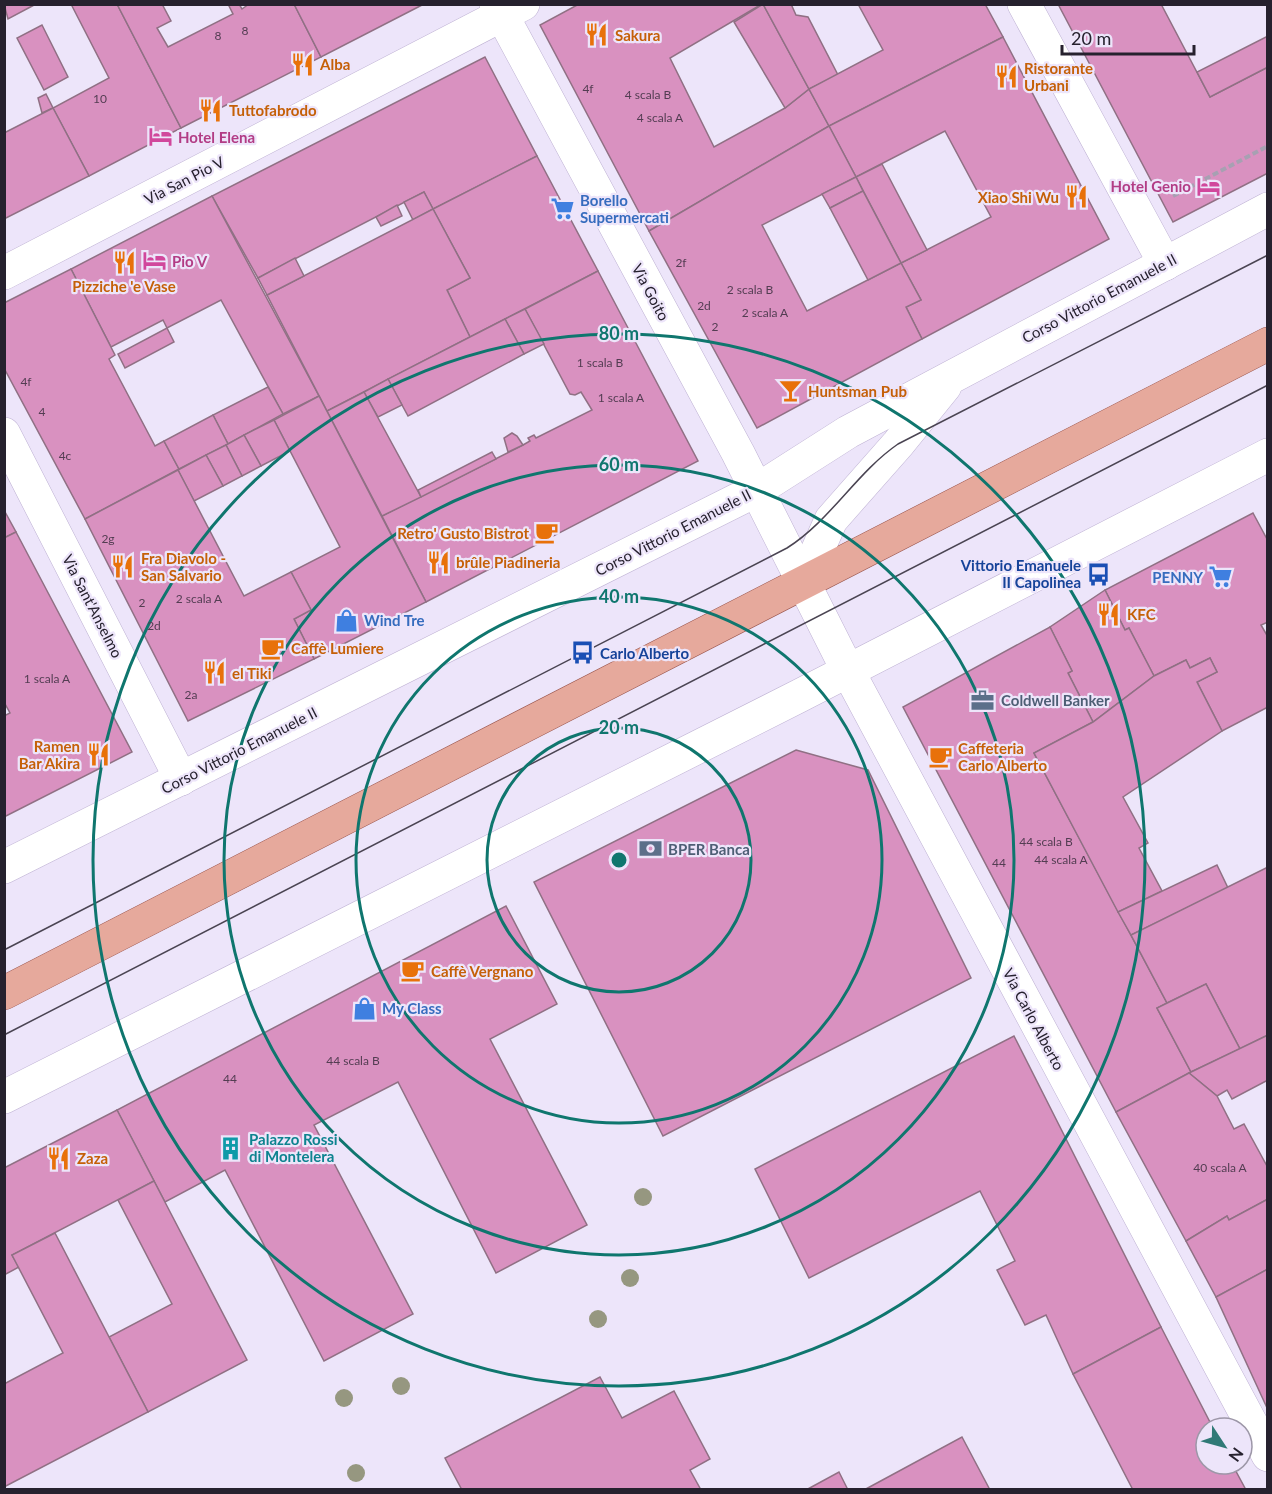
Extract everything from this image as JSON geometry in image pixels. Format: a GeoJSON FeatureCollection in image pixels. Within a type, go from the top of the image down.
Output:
{"type":"FeatureCollection","features":[{"type":"Feature","properties":{"kind":"main road"},"geometry":{"type":"LineString","coordinates":[[4,993],[1268,344]]}},
{"type":"Feature","properties":{"kind":"street"},"geometry":{"type":"LineString","coordinates":[[1024,4],[1164,264]]}},
{"type":"Feature","properties":{"kind":"street","name":"Via San Pio V"},"geometry":{"type":"LineString","coordinates":[[4,273],[507,8]]}},
{"type":"Feature","properties":{"kind":"street","name":"Via Goito"},"geometry":{"type":"LineString","coordinates":[[507,8],[804,581]]}},
{"type":"Feature","properties":{"kind":"street","name":"Corso Vittorio Emanuele II"},"geometry":{"type":"LineString","coordinates":[[4,867],[757,490],[848,432],[1268,209]]}},
{"type":"Feature","properties":{"kind":"street"},"geometry":{"type":"LineString","coordinates":[[804,581],[831,520],[905,437],[951,378]]}},
{"type":"Feature","properties":{"kind":"street","name":"Via Sant'Anselmo"},"geometry":{"type":"LineString","coordinates":[[4,434],[181,779]]}},
{"type":"Feature","properties":{"kind":"street"},"geometry":{"type":"LineString","coordinates":[[4,1097],[848,671],[1264,466]]}},
{"type":"Feature","properties":{"kind":"street","name":"Via Carlo Alberto"},"geometry":{"type":"LineString","coordinates":[[804,581],[848,671],[1268,1455]]}},
{"type":"Feature","properties":{"kind":"path"},"geometry":{"type":"LineString","coordinates":[[1162,202],[1268,146]]}},
{"type":"Feature","properties":{"kind":"building"},"geometry":{"type":"Polygon","coordinates":[[[4,4],[36,4],[8,19],[4,4]]]}},
{"type":"Feature","properties":{"kind":"building"},"geometry":{"type":"Polygon","coordinates":[[[71,4],[117,4],[181,128],[89,176],[53,108],[109,78],[71,4]]]}},
{"type":"Feature","properties":{"kind":"building"},"geometry":{"type":"Polygon","coordinates":[[[117,4],[162,4],[171,21],[157,28],[168,47],[233,14],[228,4],[239,4],[242,9],[249,4],[294,4],[321,57],[181,128],[117,4]]]}},
{"type":"Feature","properties":{"kind":"building"},"geometry":{"type":"Polygon","coordinates":[[[294,4],[424,4],[321,57],[294,4]]]}},
{"type":"Feature","properties":{"kind":"building"},"geometry":{"type":"Polygon","coordinates":[[[579,4],[762,4],[670,58],[714,147],[785,108],[809,89],[829,126],[649,231],[540,25],[579,4]]]}},
{"type":"Feature","properties":{"kind":"building"},"geometry":{"type":"Polygon","coordinates":[[[763,4],[809,89],[785,108],[734,22],[763,4]]]}},
{"type":"Feature","properties":{"kind":"building"},"geometry":{"type":"Polygon","coordinates":[[[763,4],[791,4],[796,15],[808,17],[838,75],[809,89],[763,4]]]}},
{"type":"Feature","properties":{"kind":"building"},"geometry":{"type":"Polygon","coordinates":[[[858,4],[985,4],[1003,37],[829,126],[809,89],[883,50],[858,4]]]}},
{"type":"Feature","properties":{"kind":"building"},"geometry":{"type":"Polygon","coordinates":[[[1058,4],[1161,4],[1210,97],[1268,67],[1268,173],[1173,222],[1058,4]]]}},
{"type":"Feature","properties":{"kind":"building"},"geometry":{"type":"Polygon","coordinates":[[[42,25],[68,77],[44,90],[17,38],[42,25]]]}},
{"type":"Feature","properties":{"kind":"building"},"geometry":{"type":"Polygon","coordinates":[[[1268,36],[1268,67],[1210,97],[1197,72],[1268,36]]]}},
{"type":"Feature","properties":{"kind":"building"},"geometry":{"type":"Polygon","coordinates":[[[1003,37],[1109,239],[922,339],[906,307],[921,300],[901,263],[991,217],[945,131],[856,177],[829,126],[1003,37]]]}},
{"type":"Feature","properties":{"kind":"building"},"geometry":{"type":"Polygon","coordinates":[[[485,57],[537,156],[433,209],[424,192],[258,278],[212,196],[485,57]]]}},
{"type":"Feature","properties":{"kind":"building"},"geometry":{"type":"Polygon","coordinates":[[[46,94],[53,108],[42,113],[38,98],[46,94]]]}},
{"type":"Feature","properties":{"kind":"building"},"geometry":{"type":"Polygon","coordinates":[[[53,108],[89,176],[4,219],[4,133],[53,108]]]}},
{"type":"Feature","properties":{"kind":"building"},"geometry":{"type":"Polygon","coordinates":[[[829,126],[856,177],[762,225],[807,311],[901,263],[921,300],[906,307],[922,339],[757,428],[649,231],[829,126]]]}},
{"type":"Feature","properties":{"kind":"building"},"geometry":{"type":"Polygon","coordinates":[[[537,156],[598,271],[470,337],[447,290],[470,278],[433,209],[537,156]]]}},
{"type":"Feature","properties":{"kind":"building"},"geometry":{"type":"Polygon","coordinates":[[[882,164],[927,250],[901,263],[856,177],[882,164]]]}},
{"type":"Feature","properties":{"kind":"building"},"geometry":{"type":"Polygon","coordinates":[[[856,177],[863,191],[830,208],[822,194],[856,177]]]}},
{"type":"Feature","properties":{"kind":"building"},"geometry":{"type":"Polygon","coordinates":[[[863,191],[901,263],[868,280],[830,208],[863,191]]]}},
{"type":"Feature","properties":{"kind":"building"},"geometry":{"type":"Polygon","coordinates":[[[424,192],[433,209],[413,220],[404,202],[424,192]]]}},
{"type":"Feature","properties":{"kind":"building"},"geometry":{"type":"Polygon","coordinates":[[[212,196],[319,396],[283,414],[221,300],[167,328],[163,320],[111,347],[71,269],[212,196]]]}},
{"type":"Feature","properties":{"kind":"building"},"geometry":{"type":"Polygon","coordinates":[[[397,205],[402,216],[381,226],[376,217],[397,205]]]}},
{"type":"Feature","properties":{"kind":"building"},"geometry":{"type":"Polygon","coordinates":[[[433,209],[470,278],[447,290],[470,337],[327,411],[267,295],[433,209]]]}},
{"type":"Feature","properties":{"kind":"building"},"geometry":{"type":"Polygon","coordinates":[[[295,258],[304,276],[267,295],[258,278],[295,258]]]}},
{"type":"Feature","properties":{"kind":"building"},"geometry":{"type":"Polygon","coordinates":[[[71,269],[115,355],[109,359],[155,446],[164,441],[179,469],[85,519],[4,368],[4,303],[71,269]]]}},
{"type":"Feature","properties":{"kind":"building"},"geometry":{"type":"Polygon","coordinates":[[[598,271],[698,461],[426,602],[382,516],[523,445],[530,441],[528,438],[534,435],[536,438],[592,410],[581,392],[575,395],[570,394],[525,309],[598,271]]]}},
{"type":"Feature","properties":{"kind":"building"},"geometry":{"type":"Polygon","coordinates":[[[525,309],[544,344],[524,354],[505,319],[525,309]]]}},
{"type":"Feature","properties":{"kind":"building"},"geometry":{"type":"Polygon","coordinates":[[[505,319],[524,354],[408,416],[388,379],[505,319]]]}},
{"type":"Feature","properties":{"kind":"building"},"geometry":{"type":"Polygon","coordinates":[[[167,328],[174,342],[125,368],[118,354],[167,328]]]}},
{"type":"Feature","properties":{"kind":"building"},"geometry":{"type":"Polygon","coordinates":[[[388,379],[402,405],[378,417],[364,392],[388,379]]]}},
{"type":"Feature","properties":{"kind":"building"},"geometry":{"type":"Polygon","coordinates":[[[268,387],[283,414],[228,444],[213,415],[268,387]]]}},
{"type":"Feature","properties":{"kind":"building"},"geometry":{"type":"Polygon","coordinates":[[[364,392],[421,497],[382,516],[327,411],[364,392]]]}},
{"type":"Feature","properties":{"kind":"building"},"geometry":{"type":"Polygon","coordinates":[[[319,396],[426,602],[314,659],[294,619],[311,610],[291,572],[340,547],[274,420],[319,396]]]}},
{"type":"Feature","properties":{"kind":"building"},"geometry":{"type":"Polygon","coordinates":[[[213,415],[228,444],[179,469],[164,441],[213,415]]]}},
{"type":"Feature","properties":{"kind":"building"},"geometry":{"type":"Polygon","coordinates":[[[274,420],[290,451],[261,466],[244,435],[274,420]]]}},
{"type":"Feature","properties":{"kind":"building"},"geometry":{"type":"Polygon","coordinates":[[[512,433],[523,445],[508,452],[504,438],[512,433]]]}},
{"type":"Feature","properties":{"kind":"building"},"geometry":{"type":"Polygon","coordinates":[[[244,435],[261,466],[242,476],[226,445],[244,435]]]}},
{"type":"Feature","properties":{"kind":"building"},"geometry":{"type":"Polygon","coordinates":[[[226,445],[242,476],[223,486],[206,455],[226,445]]]}},
{"type":"Feature","properties":{"kind":"building"},"geometry":{"type":"Polygon","coordinates":[[[492,452],[496,459],[421,497],[418,490],[492,452]]]}},
{"type":"Feature","properties":{"kind":"building"},"geometry":{"type":"Polygon","coordinates":[[[206,455],[223,486],[194,501],[178,470],[206,455]]]}},
{"type":"Feature","properties":{"kind":"building"},"geometry":{"type":"Polygon","coordinates":[[[178,470],[244,596],[291,572],[311,610],[294,619],[314,659],[188,721],[85,519],[178,470]]]}},
{"type":"Feature","properties":{"kind":"building"},"geometry":{"type":"Polygon","coordinates":[[[4,510],[16,532],[4,538],[4,510]]]}},
{"type":"Feature","properties":{"kind":"building"},"geometry":{"type":"Polygon","coordinates":[[[1253,513],[1268,541],[1268,622],[1261,625],[1268,637],[1268,707],[1222,731],[1197,682],[1217,672],[1210,658],[1190,668],[1186,660],[1154,676],[1129,628],[1125,630],[1105,590],[1253,513]]]}},
{"type":"Feature","properties":{"kind":"building"},"geometry":{"type":"Polygon","coordinates":[[[16,532],[132,752],[4,817],[4,716],[10,713],[4,702],[4,538],[16,532]]]}},
{"type":"Feature","properties":{"kind":"building"},"geometry":{"type":"Polygon","coordinates":[[[1105,590],[1125,630],[1129,628],[1154,676],[1093,722],[1068,673],[1072,671],[1050,627],[1105,590]]]}},
{"type":"Feature","properties":{"kind":"building"},"geometry":{"type":"Polygon","coordinates":[[[1050,627],[1072,671],[1068,673],[1093,722],[1034,753],[1167,1003],[1157,1008],[1191,1072],[1116,1112],[903,707],[1050,627]]]}},
{"type":"Feature","properties":{"kind":"building"},"geometry":{"type":"Polygon","coordinates":[[[1210,658],[1217,672],[1197,682],[1222,731],[1123,797],[1148,843],[1139,848],[1162,891],[1118,912],[1034,753],[1093,722],[1154,676],[1186,660],[1190,668],[1210,658]]]}},
{"type":"Feature","properties":{"kind":"building"},"geometry":{"type":"Polygon","coordinates":[[[796,750],[868,770],[971,978],[663,1136],[534,882],[796,750]]]}},
{"type":"Feature","properties":{"kind":"building"},"geometry":{"type":"Polygon","coordinates":[[[1217,865],[1228,888],[1131,935],[1118,912],[1217,865]]]}},
{"type":"Feature","properties":{"kind":"building"},"geometry":{"type":"Polygon","coordinates":[[[1268,867],[1268,1035],[1240,1049],[1206,984],[1167,1003],[1131,935],[1268,867]]]}},
{"type":"Feature","properties":{"kind":"building","name":"Palazzo Rossi di Montelera"},"geometry":{"type":"Polygon","coordinates":[[[506,906],[557,1004],[490,1039],[587,1225],[496,1273],[398,1082],[314,1125],[413,1314],[324,1361],[225,1170],[165,1202],[117,1110],[506,906]]]}},
{"type":"Feature","properties":{"kind":"building"},"geometry":{"type":"Polygon","coordinates":[[[1206,984],[1240,1049],[1191,1072],[1157,1008],[1206,984]]]}},
{"type":"Feature","properties":{"kind":"building"},"geometry":{"type":"Polygon","coordinates":[[[1268,1035],[1268,1080],[1232,1099],[1227,1090],[1217,1096],[1189,1073],[1268,1035]]]}},
{"type":"Feature","properties":{"kind":"building"},"geometry":{"type":"Polygon","coordinates":[[[1014,1036],[1161,1327],[1073,1374],[1046,1315],[1025,1325],[997,1270],[1015,1261],[980,1191],[809,1278],[755,1169],[1014,1036]]]}},
{"type":"Feature","properties":{"kind":"building"},"geometry":{"type":"Polygon","coordinates":[[[1189,1073],[1217,1096],[1234,1129],[1244,1124],[1268,1168],[1268,1199],[1229,1220],[1227,1216],[1186,1241],[1116,1112],[1189,1073]]]}},
{"type":"Feature","properties":{"kind":"building"},"geometry":{"type":"Polygon","coordinates":[[[117,1110],[154,1181],[12,1255],[19,1267],[4,1275],[4,1168],[117,1110]]]}},
{"type":"Feature","properties":{"kind":"building"},"geometry":{"type":"Polygon","coordinates":[[[154,1181],[247,1360],[148,1412],[109,1337],[172,1304],[118,1200],[154,1181]]]}},
{"type":"Feature","properties":{"kind":"building"},"geometry":{"type":"Polygon","coordinates":[[[1268,1199],[1268,1269],[1216,1297],[1186,1241],[1227,1216],[1229,1220],[1268,1199]]]}},
{"type":"Feature","properties":{"kind":"building"},"geometry":{"type":"Polygon","coordinates":[[[55,1233],[148,1412],[4,1487],[4,1384],[63,1353],[12,1255],[55,1233]]]}},
{"type":"Feature","properties":{"kind":"building"},"geometry":{"type":"Polygon","coordinates":[[[1268,1269],[1268,1410],[1216,1297],[1268,1269]]]}},
{"type":"Feature","properties":{"kind":"building"},"geometry":{"type":"Polygon","coordinates":[[[1161,1327],[1207,1416],[1194,1416],[1194,1476],[1238,1476],[1246,1490],[1133,1490],[1073,1374],[1161,1327]]]}},
{"type":"Feature","properties":{"kind":"building"},"geometry":{"type":"Polygon","coordinates":[[[600,1377],[622,1418],[674,1391],[710,1459],[690,1470],[701,1490],[462,1490],[445,1458],[600,1377]]]}},
{"type":"Feature","properties":{"kind":"building"},"geometry":{"type":"Polygon","coordinates":[[[962,1437],[990,1490],[864,1490],[962,1437]]]}},
{"type":"Feature","properties":{"kind":"building"},"geometry":{"type":"Polygon","coordinates":[[[839,1472],[848,1490],[806,1490],[839,1472]]]}},
{"type":"Feature","properties":{"kind":"tram line"},"geometry":{"type":"LineString","coordinates":[[4,950],[787,548],[817,524],[869,469],[898,444],[1268,255]]}},
{"type":"Feature","properties":{"kind":"tram line"},"geometry":{"type":"LineString","coordinates":[[4,1035],[1268,385]]}},
{"type":"Feature","properties":{"kind":"place","name":"Sakura"},"geometry":{"type":"Point","coordinates":[597,35]}},
{"type":"Feature","properties":{"kind":"place","name":"Alba"},"geometry":{"type":"Point","coordinates":[302,64]}},
{"type":"Feature","properties":{"kind":"place","name":"Ristorante Urbani"},"geometry":{"type":"Point","coordinates":[1006,77]}},
{"type":"Feature","properties":{"kind":"place","name":"Tuttofabrodo"},"geometry":{"type":"Point","coordinates":[211,110]}},
{"type":"Feature","properties":{"kind":"place","name":"Hotel Elena"},"geometry":{"type":"Point","coordinates":[160,137]}},
{"type":"Feature","properties":{"kind":"place","name":"Hotel Genio"},"geometry":{"type":"Point","coordinates":[1209,186]}},
{"type":"Feature","properties":{"kind":"place","name":"Xiao Shi Wu"},"geometry":{"type":"Point","coordinates":[1077,197]}},
{"type":"Feature","properties":{"kind":"place","name":"Borello Supermercati"},"geometry":{"type":"Point","coordinates":[562,209]}},
{"type":"Feature","properties":{"kind":"place","name":"Pio V"},"geometry":{"type":"Point","coordinates":[154,261]}},
{"type":"Feature","properties":{"kind":"place","name":"Pizziche 'e Vase"},"geometry":{"type":"Point","coordinates":[124,262]}},
{"type":"Feature","properties":{"kind":"place","name":"Huntsman Pub"},"geometry":{"type":"Point","coordinates":[790,391]}},
{"type":"Feature","properties":{"kind":"place","name":"Retro' Gusto Bistrot"},"geometry":{"type":"Point","coordinates":[547,533]}},
{"type":"Feature","properties":{"kind":"place","name":"brûle Piadineria"},"geometry":{"type":"Point","coordinates":[438,562]}},
{"type":"Feature","properties":{"kind":"place","name":"Fra Diavolo - San Salvario"},"geometry":{"type":"Point","coordinates":[123,567]}},
{"type":"Feature","properties":{"kind":"place","name":"Vittorio Emanuele II Capolinea"},"geometry":{"type":"Point","coordinates":[1099,574]}},
{"type":"Feature","properties":{"kind":"place","name":"PENNY"},"geometry":{"type":"Point","coordinates":[1221,577]}},
{"type":"Feature","properties":{"kind":"place","name":"KFC"},"geometry":{"type":"Point","coordinates":[1109,614]}},
{"type":"Feature","properties":{"kind":"place","name":"Wind Tre"},"geometry":{"type":"Point","coordinates":[346,620]}},
{"type":"Feature","properties":{"kind":"place","name":"Caffè Lumiere"},"geometry":{"type":"Point","coordinates":[273,648]}},
{"type":"Feature","properties":{"kind":"place","name":"Carlo Alberto"},"geometry":{"type":"Point","coordinates":[582,653]}},
{"type":"Feature","properties":{"kind":"place","name":"el Tiki"},"geometry":{"type":"Point","coordinates":[214,673]}},
{"type":"Feature","properties":{"kind":"place","name":"Coldwell Banker"},"geometry":{"type":"Point","coordinates":[983,700]}},
{"type":"Feature","properties":{"kind":"place","name":"Ramen Bar Akira"},"geometry":{"type":"Point","coordinates":[98,755]}},
{"type":"Feature","properties":{"kind":"place","name":"Caffeteria Carlo Alberto"},"geometry":{"type":"Point","coordinates":[940,757]}},
{"type":"Feature","properties":{"kind":"place","name":"BPER Banca"},"geometry":{"type":"Point","coordinates":[650,849]}},
{"type":"Feature","properties":{"kind":"place","name":"Caffè Vergnano"},"geometry":{"type":"Point","coordinates":[413,971]}},
{"type":"Feature","properties":{"kind":"place","name":"My Class"},"geometry":{"type":"Point","coordinates":[364,1008]}},
{"type":"Feature","properties":{"kind":"place","name":"Palazzo Rossi di Montelera"},"geometry":{"type":"Point","coordinates":[231,1148]}},
{"type":"Feature","properties":{"kind":"place","name":"Zaza"},"geometry":{"type":"Point","coordinates":[59,1158]}}]}
